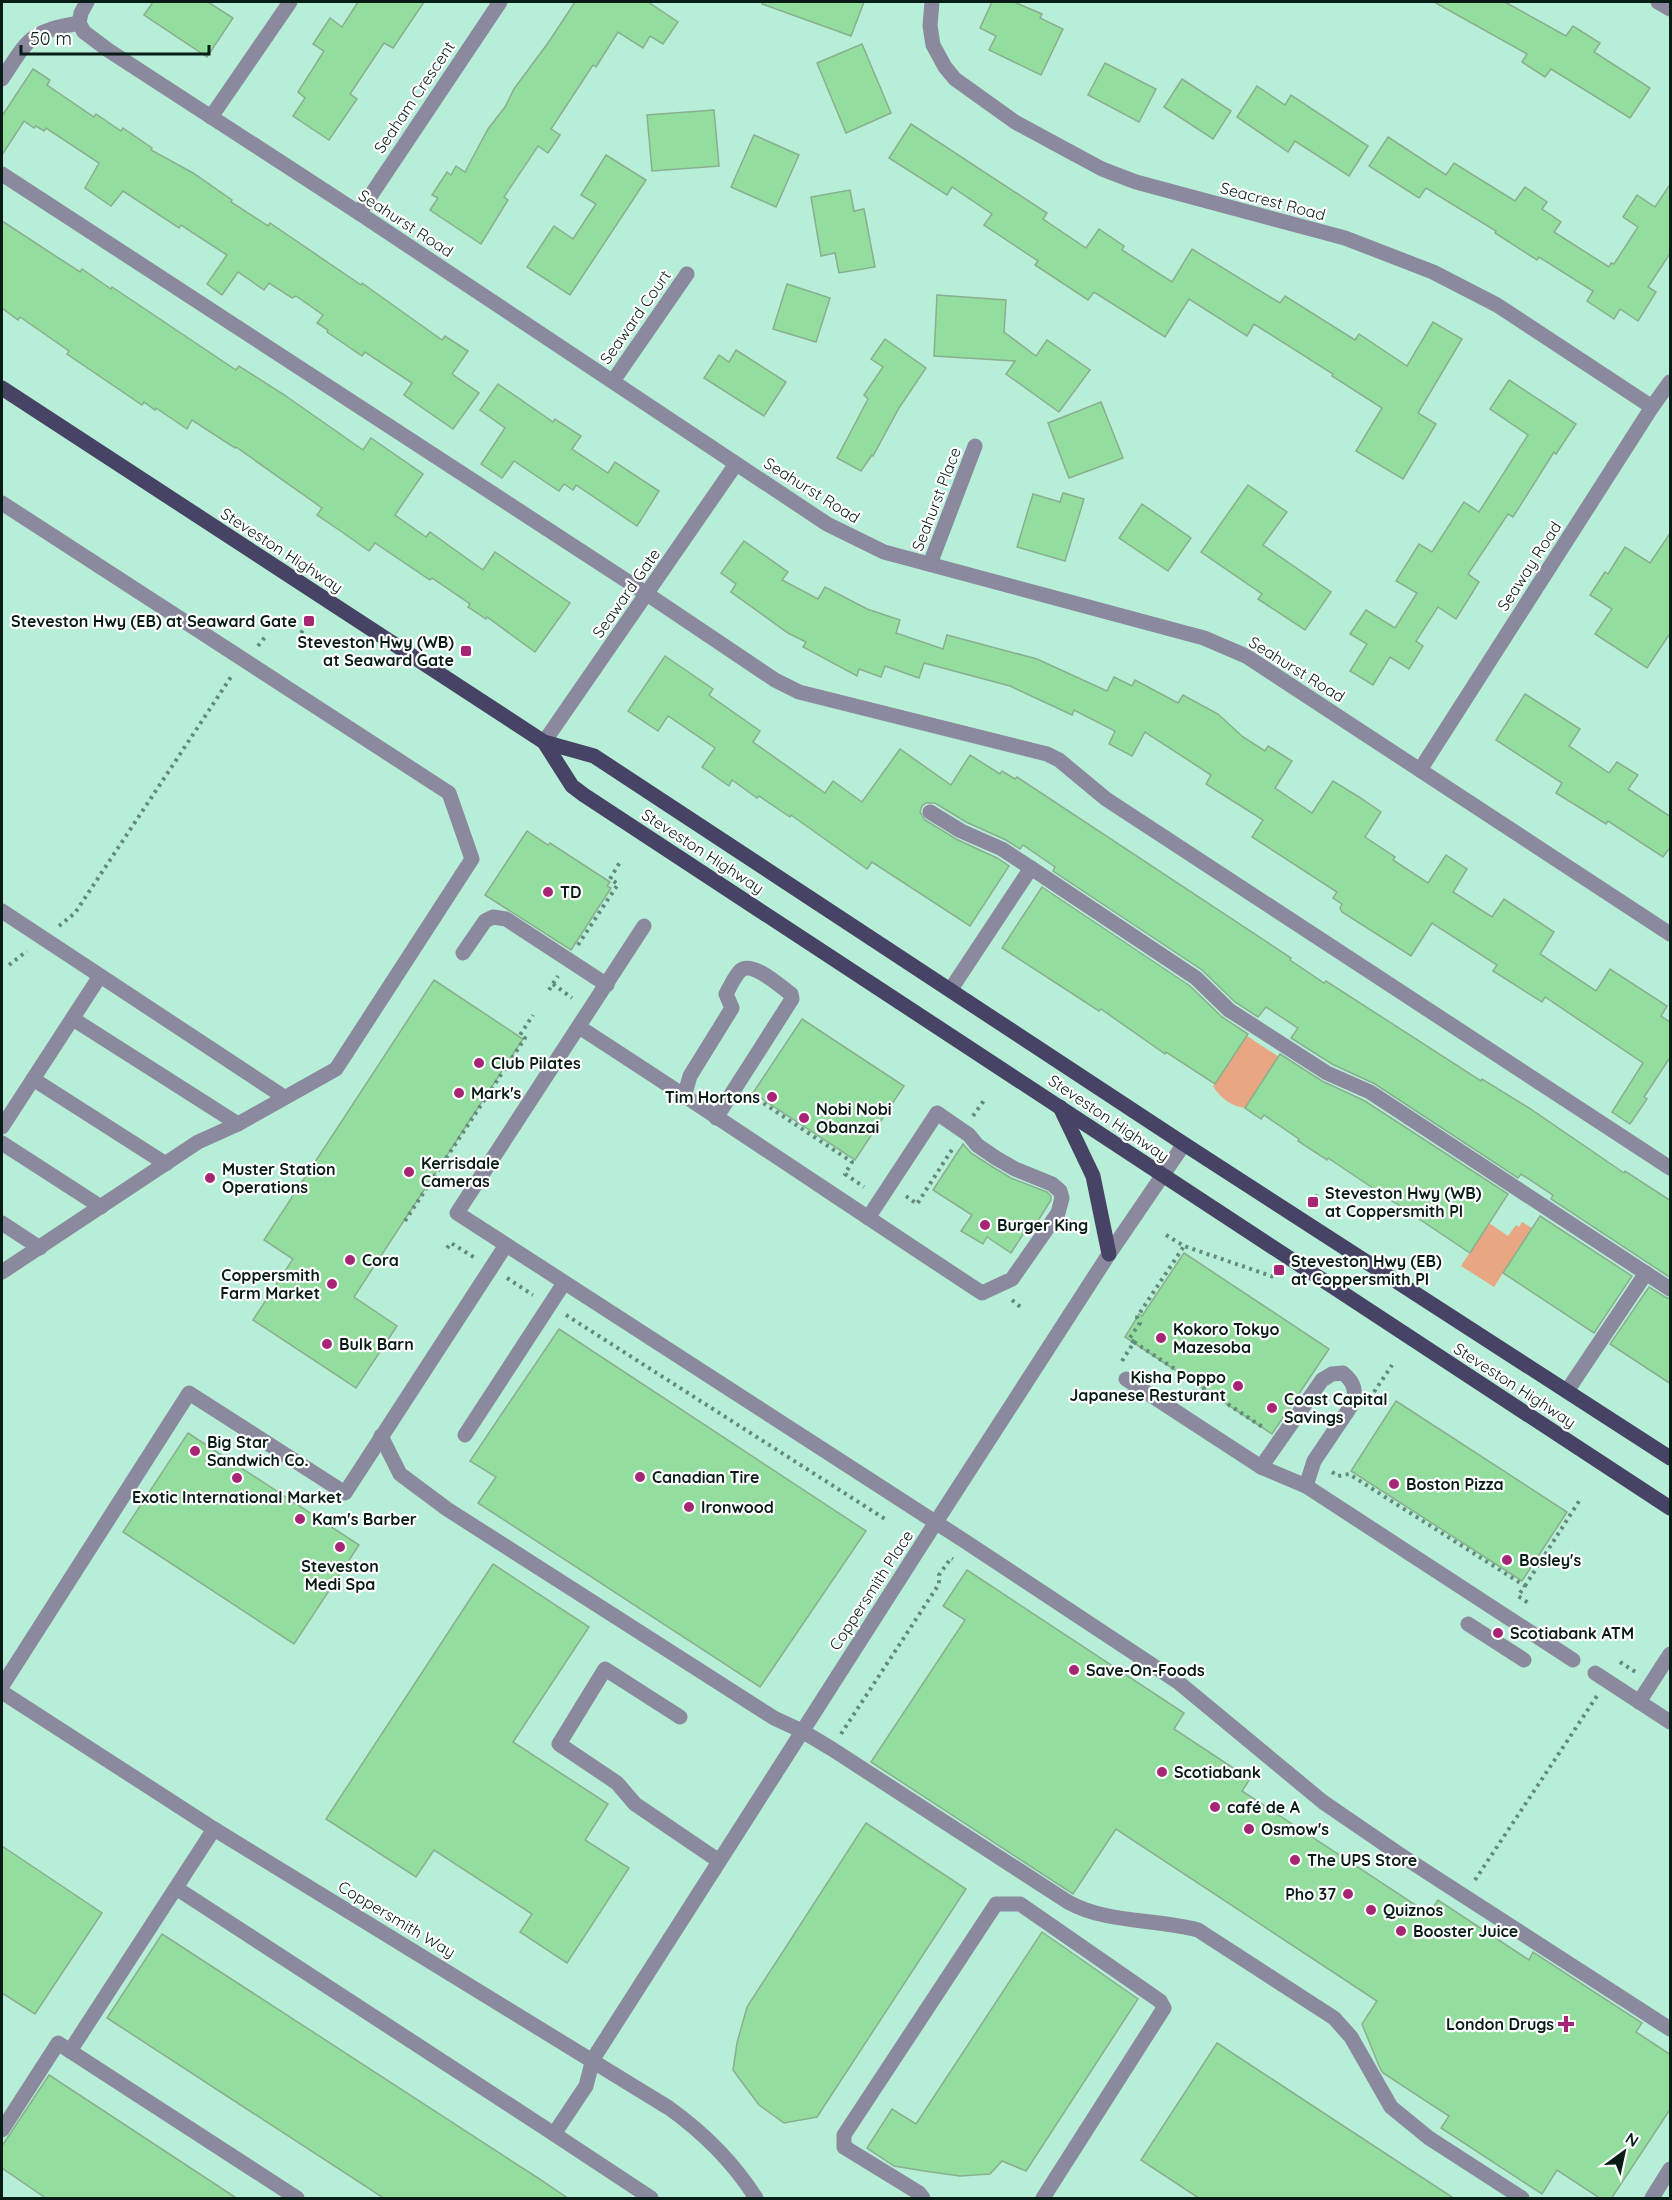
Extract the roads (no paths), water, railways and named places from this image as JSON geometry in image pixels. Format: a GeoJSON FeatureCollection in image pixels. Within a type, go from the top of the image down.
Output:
{"type":"FeatureCollection","features":[{"type":"Feature","properties":{"kind":"main road","name":"Steveston Highway"},"geometry":{"type":"LineString","coordinates":[[2,388],[544,742],[594,756],[1184,1144],[1671,1458]]}},
{"type":"Feature","properties":{"kind":"main road","name":"Steveston Highway"},"geometry":{"type":"LineString","coordinates":[[544,742],[572,786],[584,795],[1671,1508]]}},
{"type":"Feature","properties":{"kind":"main road"},"geometry":{"type":"LineString","coordinates":[[1060,1107],[1093,1176],[1109,1254]]}},
{"type":"Feature","properties":{"kind":"street"},"geometry":{"type":"LineString","coordinates":[[2,79],[23,46],[37,34],[51,28],[79,23],[87,2]]}},
{"type":"Feature","properties":{"kind":"street"},"geometry":{"type":"LineString","coordinates":[[211,117],[290,2]]}},
{"type":"Feature","properties":{"kind":"street","name":"Seaham Crescent"},"geometry":{"type":"LineString","coordinates":[[359,213],[500,2]]}},
{"type":"Feature","properties":{"kind":"street","name":"Seacrest Road"},"geometry":{"type":"LineString","coordinates":[[932,2],[930,26],[933,45],[945,67],[955,79],[980,98],[1043,138],[1102,170],[1136,182],[1345,238],[1433,272],[1497,305],[1652,407]]}},
{"type":"Feature","properties":{"kind":"street"},"geometry":{"type":"LineString","coordinates":[[1658,2],[1671,9]]}},
{"type":"Feature","properties":{"kind":"street","name":"Seahurst Road"},"geometry":{"type":"LineString","coordinates":[[79,23],[91,38],[827,524],[884,552],[1204,638],[1246,656],[1671,934]]}},
{"type":"Feature","properties":{"kind":"street"},"geometry":{"type":"LineString","coordinates":[[2,174],[647,594],[775,680],[799,692],[1047,754],[1059,760],[1106,799],[1671,1168]]}},
{"type":"Feature","properties":{"kind":"street","name":"Seaward Court"},"geometry":{"type":"LineString","coordinates":[[613,381],[687,274]]}},
{"type":"Feature","properties":{"kind":"street","name":"Seaway Road"},"geometry":{"type":"LineString","coordinates":[[1420,770],[1652,407],[1671,382]]}},
{"type":"Feature","properties":{"kind":"street","name":"Seahurst Place"},"geometry":{"type":"LineString","coordinates":[[930,564],[975,446]]}},
{"type":"Feature","properties":{"kind":"street","name":"Seaward Gate"},"geometry":{"type":"LineString","coordinates":[[544,742],[736,464]]}},
{"type":"Feature","properties":{"kind":"street"},"geometry":{"type":"LineString","coordinates":[[2,503],[449,793],[472,859],[336,1069],[238,1124],[198,1142],[2,1272]]}},
{"type":"Feature","properties":{"kind":"street"},"geometry":{"type":"LineString","coordinates":[[930,812],[961,831],[1002,849],[1196,978],[1229,1010],[1327,1073],[1370,1092],[1671,1289]]}},
{"type":"Feature","properties":{"kind":"street"},"geometry":{"type":"LineString","coordinates":[[951,989],[1031,868]]}},
{"type":"Feature","properties":{"kind":"street"},"geometry":{"type":"LineString","coordinates":[[2,911],[284,1097]]}},
{"type":"Feature","properties":{"kind":"street"},"geometry":{"type":"LineString","coordinates":[[463,952],[485,921],[493,917],[506,919],[607,985]]}},
{"type":"Feature","properties":{"kind":"street"},"geometry":{"type":"LineString","coordinates":[[644,926],[457,1213],[936,1522],[1178,1682],[1323,1802],[1399,1854],[1671,2029]]}},
{"type":"Feature","properties":{"kind":"street"},"geometry":{"type":"LineString","coordinates":[[684,1097],[690,1076],[732,1008],[726,994],[741,970],[756,969],[791,993],[792,999],[717,1118]]}},
{"type":"Feature","properties":{"kind":"street"},"geometry":{"type":"LineString","coordinates":[[2,1127],[100,976]]}},
{"type":"Feature","properties":{"kind":"street"},"geometry":{"type":"LineString","coordinates":[[73,1019],[238,1124]]}},
{"type":"Feature","properties":{"kind":"street"},"geometry":{"type":"LineString","coordinates":[[579,1027],[684,1097],[982,1293],[1012,1279],[1058,1213],[1062,1198],[1060,1191],[1052,1184],[1015,1169],[996,1158],[936,1113],[868,1218]]}},
{"type":"Feature","properties":{"kind":"street"},"geometry":{"type":"LineString","coordinates":[[33,1079],[166,1164]]}},
{"type":"Feature","properties":{"kind":"street"},"geometry":{"type":"LineString","coordinates":[[2,1143],[101,1207]]}},
{"type":"Feature","properties":{"kind":"street","name":"Coppersmith Place"},"geometry":{"type":"LineString","coordinates":[[554,2134],[586,2086],[593,2059],[719,1861],[1109,1254],[1184,1144]]}},
{"type":"Feature","properties":{"kind":"street"},"geometry":{"type":"LineString","coordinates":[[2,1222],[40,1248]]}},
{"type":"Feature","properties":{"kind":"street"},"geometry":{"type":"LineString","coordinates":[[2,1686],[189,1393],[345,1493],[506,1245]]}},
{"type":"Feature","properties":{"kind":"street"},"geometry":{"type":"LineString","coordinates":[[1567,1391],[1646,1273]]}},
{"type":"Feature","properties":{"kind":"street"},"geometry":{"type":"LineString","coordinates":[[465,1435],[564,1283]]}},
{"type":"Feature","properties":{"kind":"street"},"geometry":{"type":"LineString","coordinates":[[1261,1467],[1322,1380],[1332,1374],[1343,1373],[1352,1380],[1355,1397],[1314,1461],[1306,1486]]}},
{"type":"Feature","properties":{"kind":"street"},"geometry":{"type":"LineString","coordinates":[[1126,1379],[1261,1467],[1306,1486],[1573,1660]]}},
{"type":"Feature","properties":{"kind":"street"},"geometry":{"type":"LineString","coordinates":[[381,1436],[400,1474],[447,1509],[774,1718],[832,1749],[1080,1909],[1198,1930],[1334,2018],[1351,2037],[1391,2107],[1429,2138],[1522,2199]]}},
{"type":"Feature","properties":{"kind":"street"},"geometry":{"type":"LineString","coordinates":[[1468,1623],[1524,1660]]}},
{"type":"Feature","properties":{"kind":"street"},"geometry":{"type":"LineString","coordinates":[[1639,1702],[1671,1654]]}},
{"type":"Feature","properties":{"kind":"street"},"geometry":{"type":"LineString","coordinates":[[680,1717],[605,1669],[559,1744],[617,1783],[635,1804],[719,1861]]}},
{"type":"Feature","properties":{"kind":"street"},"geometry":{"type":"LineString","coordinates":[[1595,1673],[1671,1722]]}},
{"type":"Feature","properties":{"kind":"street","name":"Coppersmith Way"},"geometry":{"type":"LineString","coordinates":[[2,1692],[214,1829],[593,2059],[694,2126],[724,2156],[756,2199]]}},
{"type":"Feature","properties":{"kind":"street"},"geometry":{"type":"LineString","coordinates":[[70,2051],[214,1829]]}},
{"type":"Feature","properties":{"kind":"street"},"geometry":{"type":"LineString","coordinates":[[176,1888],[651,2199]]}},
{"type":"Feature","properties":{"kind":"street"},"geometry":{"type":"LineString","coordinates":[[923,2199],[919,2193],[844,2147],[844,2135],[996,1904],[1020,1904],[1160,2001],[1164,2008],[1043,2199]]}},
{"type":"Feature","properties":{"kind":"street"},"geometry":{"type":"LineString","coordinates":[[2,2130],[58,2043],[297,2199]]}},
{"type":"Feature","properties":{"kind":"street"},"geometry":{"type":"LineString","coordinates":[[1652,2199],[1671,2169]]}},
{"type":"Feature","properties":{"kind":"place","name":"Steveston Hwy (EB) at Seaward Gate"},"geometry":{"type":"Point","coordinates":[309,621]}},
{"type":"Feature","properties":{"kind":"place","name":"Steveston Hwy (WB) at Seaward Gate"},"geometry":{"type":"Point","coordinates":[466,651]}},
{"type":"Feature","properties":{"kind":"place","name":"TD"},"geometry":{"type":"Point","coordinates":[548,892]}},
{"type":"Feature","properties":{"kind":"place","name":"Club Pilates"},"geometry":{"type":"Point","coordinates":[479,1063]}},
{"type":"Feature","properties":{"kind":"place","name":"Mark's"},"geometry":{"type":"Point","coordinates":[459,1093]}},
{"type":"Feature","properties":{"kind":"place","name":"Tim Hortons"},"geometry":{"type":"Point","coordinates":[772,1097]}},
{"type":"Feature","properties":{"kind":"place","name":"Nobi Nobi Obanzai"},"geometry":{"type":"Point","coordinates":[804,1118]}},
{"type":"Feature","properties":{"kind":"place","name":"Kerrisdale Cameras"},"geometry":{"type":"Point","coordinates":[409,1172]}},
{"type":"Feature","properties":{"kind":"place","name":"Muster Station Operations"},"geometry":{"type":"Point","coordinates":[210,1178]}},
{"type":"Feature","properties":{"kind":"place","name":"Steveston Hwy (WB) at Coppersmith Pl"},"geometry":{"type":"Point","coordinates":[1313,1202]}},
{"type":"Feature","properties":{"kind":"place","name":"Burger King"},"geometry":{"type":"Point","coordinates":[985,1225]}},
{"type":"Feature","properties":{"kind":"place","name":"Cora"},"geometry":{"type":"Point","coordinates":[350,1260]}},
{"type":"Feature","properties":{"kind":"place","name":"Steveston Hwy (EB) at Coppersmith Pl"},"geometry":{"type":"Point","coordinates":[1279,1270]}},
{"type":"Feature","properties":{"kind":"place","name":"Coppersmith Farm Market"},"geometry":{"type":"Point","coordinates":[332,1284]}},
{"type":"Feature","properties":{"kind":"place","name":"Kokoro Tokyo Mazesoba"},"geometry":{"type":"Point","coordinates":[1161,1338]}},
{"type":"Feature","properties":{"kind":"place","name":"Bulk Barn"},"geometry":{"type":"Point","coordinates":[327,1344]}},
{"type":"Feature","properties":{"kind":"place","name":"Kisha Poppo Japanese Resturant"},"geometry":{"type":"Point","coordinates":[1238,1386]}},
{"type":"Feature","properties":{"kind":"place","name":"Coast Capital Savings"},"geometry":{"type":"Point","coordinates":[1272,1408]}},
{"type":"Feature","properties":{"kind":"place","name":"Big Star Sandwich Co."},"geometry":{"type":"Point","coordinates":[195,1451]}},
{"type":"Feature","properties":{"kind":"place","name":"Canadian Tire"},"geometry":{"type":"Point","coordinates":[640,1477]}},
{"type":"Feature","properties":{"kind":"place","name":"Exotic International Market"},"geometry":{"type":"Point","coordinates":[237,1478]}},
{"type":"Feature","properties":{"kind":"place","name":"Boston Pizza"},"geometry":{"type":"Point","coordinates":[1394,1484]}},
{"type":"Feature","properties":{"kind":"place","name":"Ironwood"},"geometry":{"type":"Point","coordinates":[689,1507]}},
{"type":"Feature","properties":{"kind":"place","name":"Kam's Barber"},"geometry":{"type":"Point","coordinates":[300,1519]}},
{"type":"Feature","properties":{"kind":"place","name":"Steveston Medi Spa"},"geometry":{"type":"Point","coordinates":[340,1547]}},
{"type":"Feature","properties":{"kind":"place","name":"Bosley's"},"geometry":{"type":"Point","coordinates":[1507,1560]}},
{"type":"Feature","properties":{"kind":"place","name":"Scotiabank ATM"},"geometry":{"type":"Point","coordinates":[1498,1633]}},
{"type":"Feature","properties":{"kind":"place","name":"Save-On-Foods"},"geometry":{"type":"Point","coordinates":[1074,1670]}},
{"type":"Feature","properties":{"kind":"place","name":"Scotiabank"},"geometry":{"type":"Point","coordinates":[1162,1772]}},
{"type":"Feature","properties":{"kind":"place","name":"café de A"},"geometry":{"type":"Point","coordinates":[1215,1807]}},
{"type":"Feature","properties":{"kind":"place","name":"Osmow's"},"geometry":{"type":"Point","coordinates":[1249,1829]}},
{"type":"Feature","properties":{"kind":"place","name":"The UPS Store"},"geometry":{"type":"Point","coordinates":[1295,1860]}},
{"type":"Feature","properties":{"kind":"place","name":"Pho 37"},"geometry":{"type":"Point","coordinates":[1348,1894]}},
{"type":"Feature","properties":{"kind":"place","name":"Quiznos"},"geometry":{"type":"Point","coordinates":[1371,1910]}},
{"type":"Feature","properties":{"kind":"place","name":"Booster Juice"},"geometry":{"type":"Point","coordinates":[1401,1931]}},
{"type":"Feature","properties":{"kind":"place","name":"London Drugs"},"geometry":{"type":"Point","coordinates":[1566,2024]}}]}
